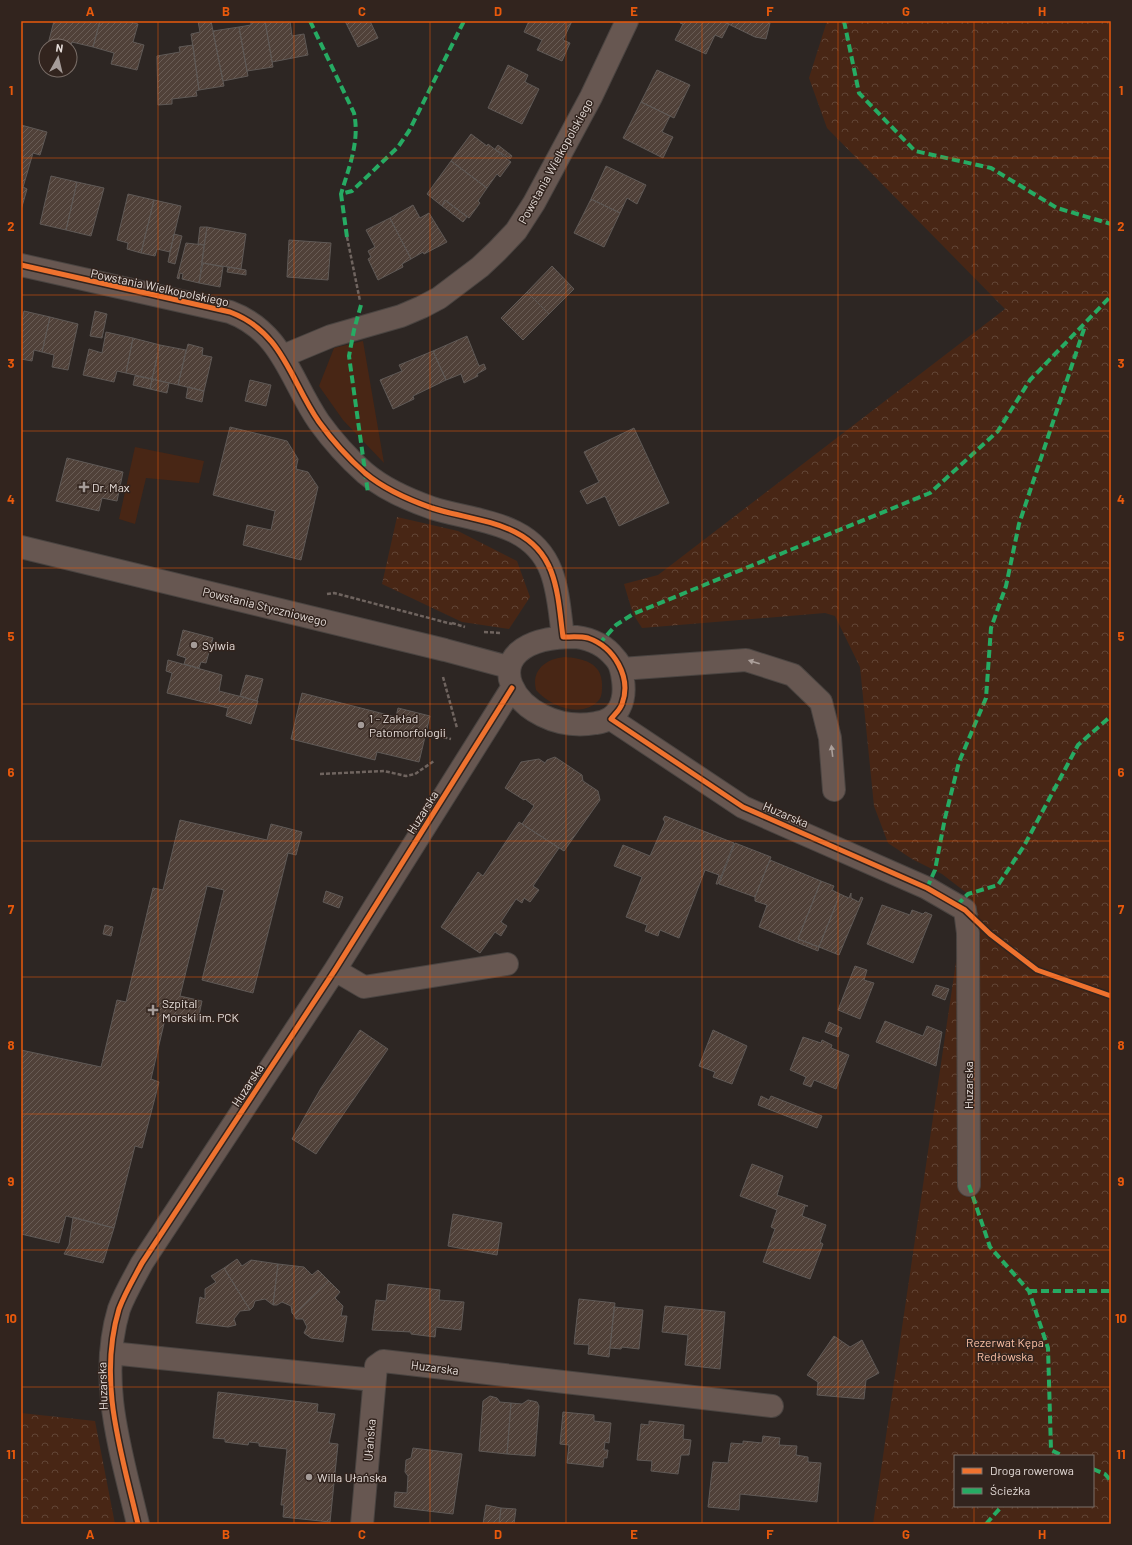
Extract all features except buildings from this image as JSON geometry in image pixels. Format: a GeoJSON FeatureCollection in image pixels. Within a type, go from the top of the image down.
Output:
{"type":"FeatureCollection","features":[{"type":"Feature","properties":{"kind":"street","name":"Powstania Wielkopolskiego"},"geometry":{"type":"LineString","coordinates":[[283,356],[331,336],[400,316],[422,307],[439,298],[480,267],[497,251],[516,231],[534,203],[591,97],[627,21]]}},
{"type":"Feature","properties":{"kind":"street","name":"Powstania Wielkopolskiego"},"geometry":{"type":"LineString","coordinates":[[21,265],[230,312],[250,321],[261,330],[283,356],[318,421],[338,446],[366,474],[378,483],[432,508],[501,526],[521,535],[536,547],[551,571],[555,584],[563,637]]}},
{"type":"Feature","properties":{"kind":"street","name":"Powstania Styczniowego"},"geometry":{"type":"LineString","coordinates":[[21,546],[445,650],[510,678]]}},
{"type":"Feature","properties":{"kind":"street"},"geometry":{"type":"LineString","coordinates":[[550,638],[588,638],[599,644],[616,659],[621,669],[624,692],[622,703],[611,719],[597,723],[582,724],[552,719],[528,707],[510,678],[514,655],[526,646],[550,638]]}},
{"type":"Feature","properties":{"kind":"street"},"geometry":{"type":"LineString","coordinates":[[621,669],[746,660],[793,675],[821,702],[830,738],[834,790]]}},
{"type":"Feature","properties":{"kind":"street","name":"Huzarska"},"geometry":{"type":"LineString","coordinates":[[138,1524],[113,1419],[110,1390],[111,1352],[119,1309],[142,1263],[335,970],[510,678]]}},
{"type":"Feature","properties":{"kind":"street","name":"Huzarska"},"geometry":{"type":"LineString","coordinates":[[611,719],[743,807],[927,888],[965,910],[968,932],[968,1185]]}},
{"type":"Feature","properties":{"kind":"street"},"geometry":{"type":"LineString","coordinates":[[335,970],[364,987],[507,964]]}},
{"type":"Feature","properties":{"kind":"street","name":"Huzarska"},"geometry":{"type":"LineString","coordinates":[[111,1352],[374,1380],[376,1366],[384,1361],[772,1406]]}},
{"type":"Feature","properties":{"kind":"street","name":"Ułańska"},"geometry":{"type":"LineString","coordinates":[[362,1524],[374,1380]]}},
{"type":"Feature","properties":{"kind":"path"},"geometry":{"type":"LineString","coordinates":[[347,237],[361,305]]}},
{"type":"Feature","properties":{"kind":"path"},"geometry":{"type":"LineString","coordinates":[[320,774],[384,771],[406,776],[416,774]]}},
{"type":"Feature","properties":{"kind":"green space","name":"Rezerwat Kępa Redłowska"},"geometry":{"type":"Polygon","coordinates":[[[827,21],[1111,21],[1111,1524],[873,1524],[961,928],[968,894],[942,874],[912,859],[888,843],[874,806],[860,667],[835,616],[825,613],[642,628],[633,614],[624,584],[658,575],[1005,309],[827,128],[809,78],[827,21]]]}},
{"type":"Feature","properties":{"kind":"green space"},"geometry":{"type":"Polygon","coordinates":[[[363,341],[384,463],[343,420],[319,386],[334,348],[363,341]]]}},
{"type":"Feature","properties":{"kind":"green space"},"geometry":{"type":"Polygon","coordinates":[[[135,447],[204,461],[199,483],[146,478],[135,524],[119,519],[135,447]]]}},
{"type":"Feature","properties":{"kind":"green space"},"geometry":{"type":"Polygon","coordinates":[[[397,517],[458,531],[517,561],[530,597],[509,629],[462,622],[382,584],[397,517]]]}},
{"type":"Feature","properties":{"kind":"green space"},"geometry":{"type":"Polygon","coordinates":[[[564,657],[590,663],[599,672],[602,688],[601,695],[598,701],[589,707],[581,709],[564,708],[548,700],[536,690],[536,677],[541,667],[551,660],[564,657]]]}},
{"type":"Feature","properties":{"kind":"green space"},"geometry":{"type":"Polygon","coordinates":[[[21,1413],[95,1421],[115,1524],[21,1524],[21,1413]]]}},
{"type":"Feature","properties":{"kind":"marked path"},"geometry":{"type":"LineString","coordinates":[[310,21],[354,113],[356,134],[355,144],[341,194]]}},
{"type":"Feature","properties":{"kind":"marked path"},"geometry":{"type":"LineString","coordinates":[[347,237],[341,194],[352,191],[398,147],[409,131],[464,21]]}},
{"type":"Feature","properties":{"kind":"marked path"},"geometry":{"type":"LineString","coordinates":[[844,21],[859,93],[915,151],[991,168],[1057,208],[1111,224]]}},
{"type":"Feature","properties":{"kind":"marked path"},"geometry":{"type":"LineString","coordinates":[[599,644],[616,625],[633,614],[930,493],[998,431],[1030,380],[1111,296]]}},
{"type":"Feature","properties":{"kind":"marked path"},"geometry":{"type":"LineString","coordinates":[[361,305],[349,356],[368,493]]}},
{"type":"Feature","properties":{"kind":"marked path"},"geometry":{"type":"LineString","coordinates":[[927,888],[935,870],[945,818],[959,762],[986,698],[991,628],[1006,586],[1019,524],[1085,326]]}},
{"type":"Feature","properties":{"kind":"marked path"},"geometry":{"type":"LineString","coordinates":[[957,905],[968,894],[998,885],[1024,846],[1078,745],[1111,716]]}},
{"type":"Feature","properties":{"kind":"marked path"},"geometry":{"type":"LineString","coordinates":[[969,1185],[990,1247],[1029,1291],[1048,1348],[1051,1450],[1061,1455]]}},
{"type":"Feature","properties":{"kind":"marked path"},"geometry":{"type":"LineString","coordinates":[[1029,1291],[1111,1291]]}},
{"type":"Feature","properties":{"kind":"marked path"},"geometry":{"type":"LineString","coordinates":[[1094,1469],[1105,1474],[1111,1481]]}},
{"type":"Feature","properties":{"kind":"marked path"},"geometry":{"type":"LineString","coordinates":[[986,1524],[1001,1507]]}},
{"type":"Feature","properties":{"kind":"cycle path"},"geometry":{"type":"LineString","coordinates":[[21,265],[230,312],[248,321],[262,332],[284,359],[309,406],[329,435],[340,449],[372,479],[397,494],[414,501],[449,513],[501,526],[517,533],[531,542],[542,555],[551,571],[556,587],[563,637],[585,637],[597,642],[606,648],[618,664],[625,684],[624,694],[619,710],[611,719],[743,807],[927,888],[965,910],[990,934],[1037,970],[1111,996]]}},
{"type":"Feature","properties":{"kind":"cycle path"},"geometry":{"type":"LineString","coordinates":[[138,1524],[119,1444],[111,1391],[110,1364],[113,1336],[119,1309],[124,1297],[142,1263],[335,970],[512,688]]}},
{"type":"Feature","properties":{"kind":"place","name":"Dr. Max"},"geometry":{"type":"Point","coordinates":[84,487]}},
{"type":"Feature","properties":{"kind":"place","name":"Sylwia"},"geometry":{"type":"Point","coordinates":[194,645]}},
{"type":"Feature","properties":{"kind":"place","name":"1 - Zakład Patomorfologii"},"geometry":{"type":"Point","coordinates":[361,725]}},
{"type":"Feature","properties":{"kind":"place","name":"Szpital Morski im. PCK"},"geometry":{"type":"Point","coordinates":[153,1010]}},
{"type":"Feature","properties":{"kind":"place","name":"Willa Ułańska"},"geometry":{"type":"Point","coordinates":[309,1477]}}]}
